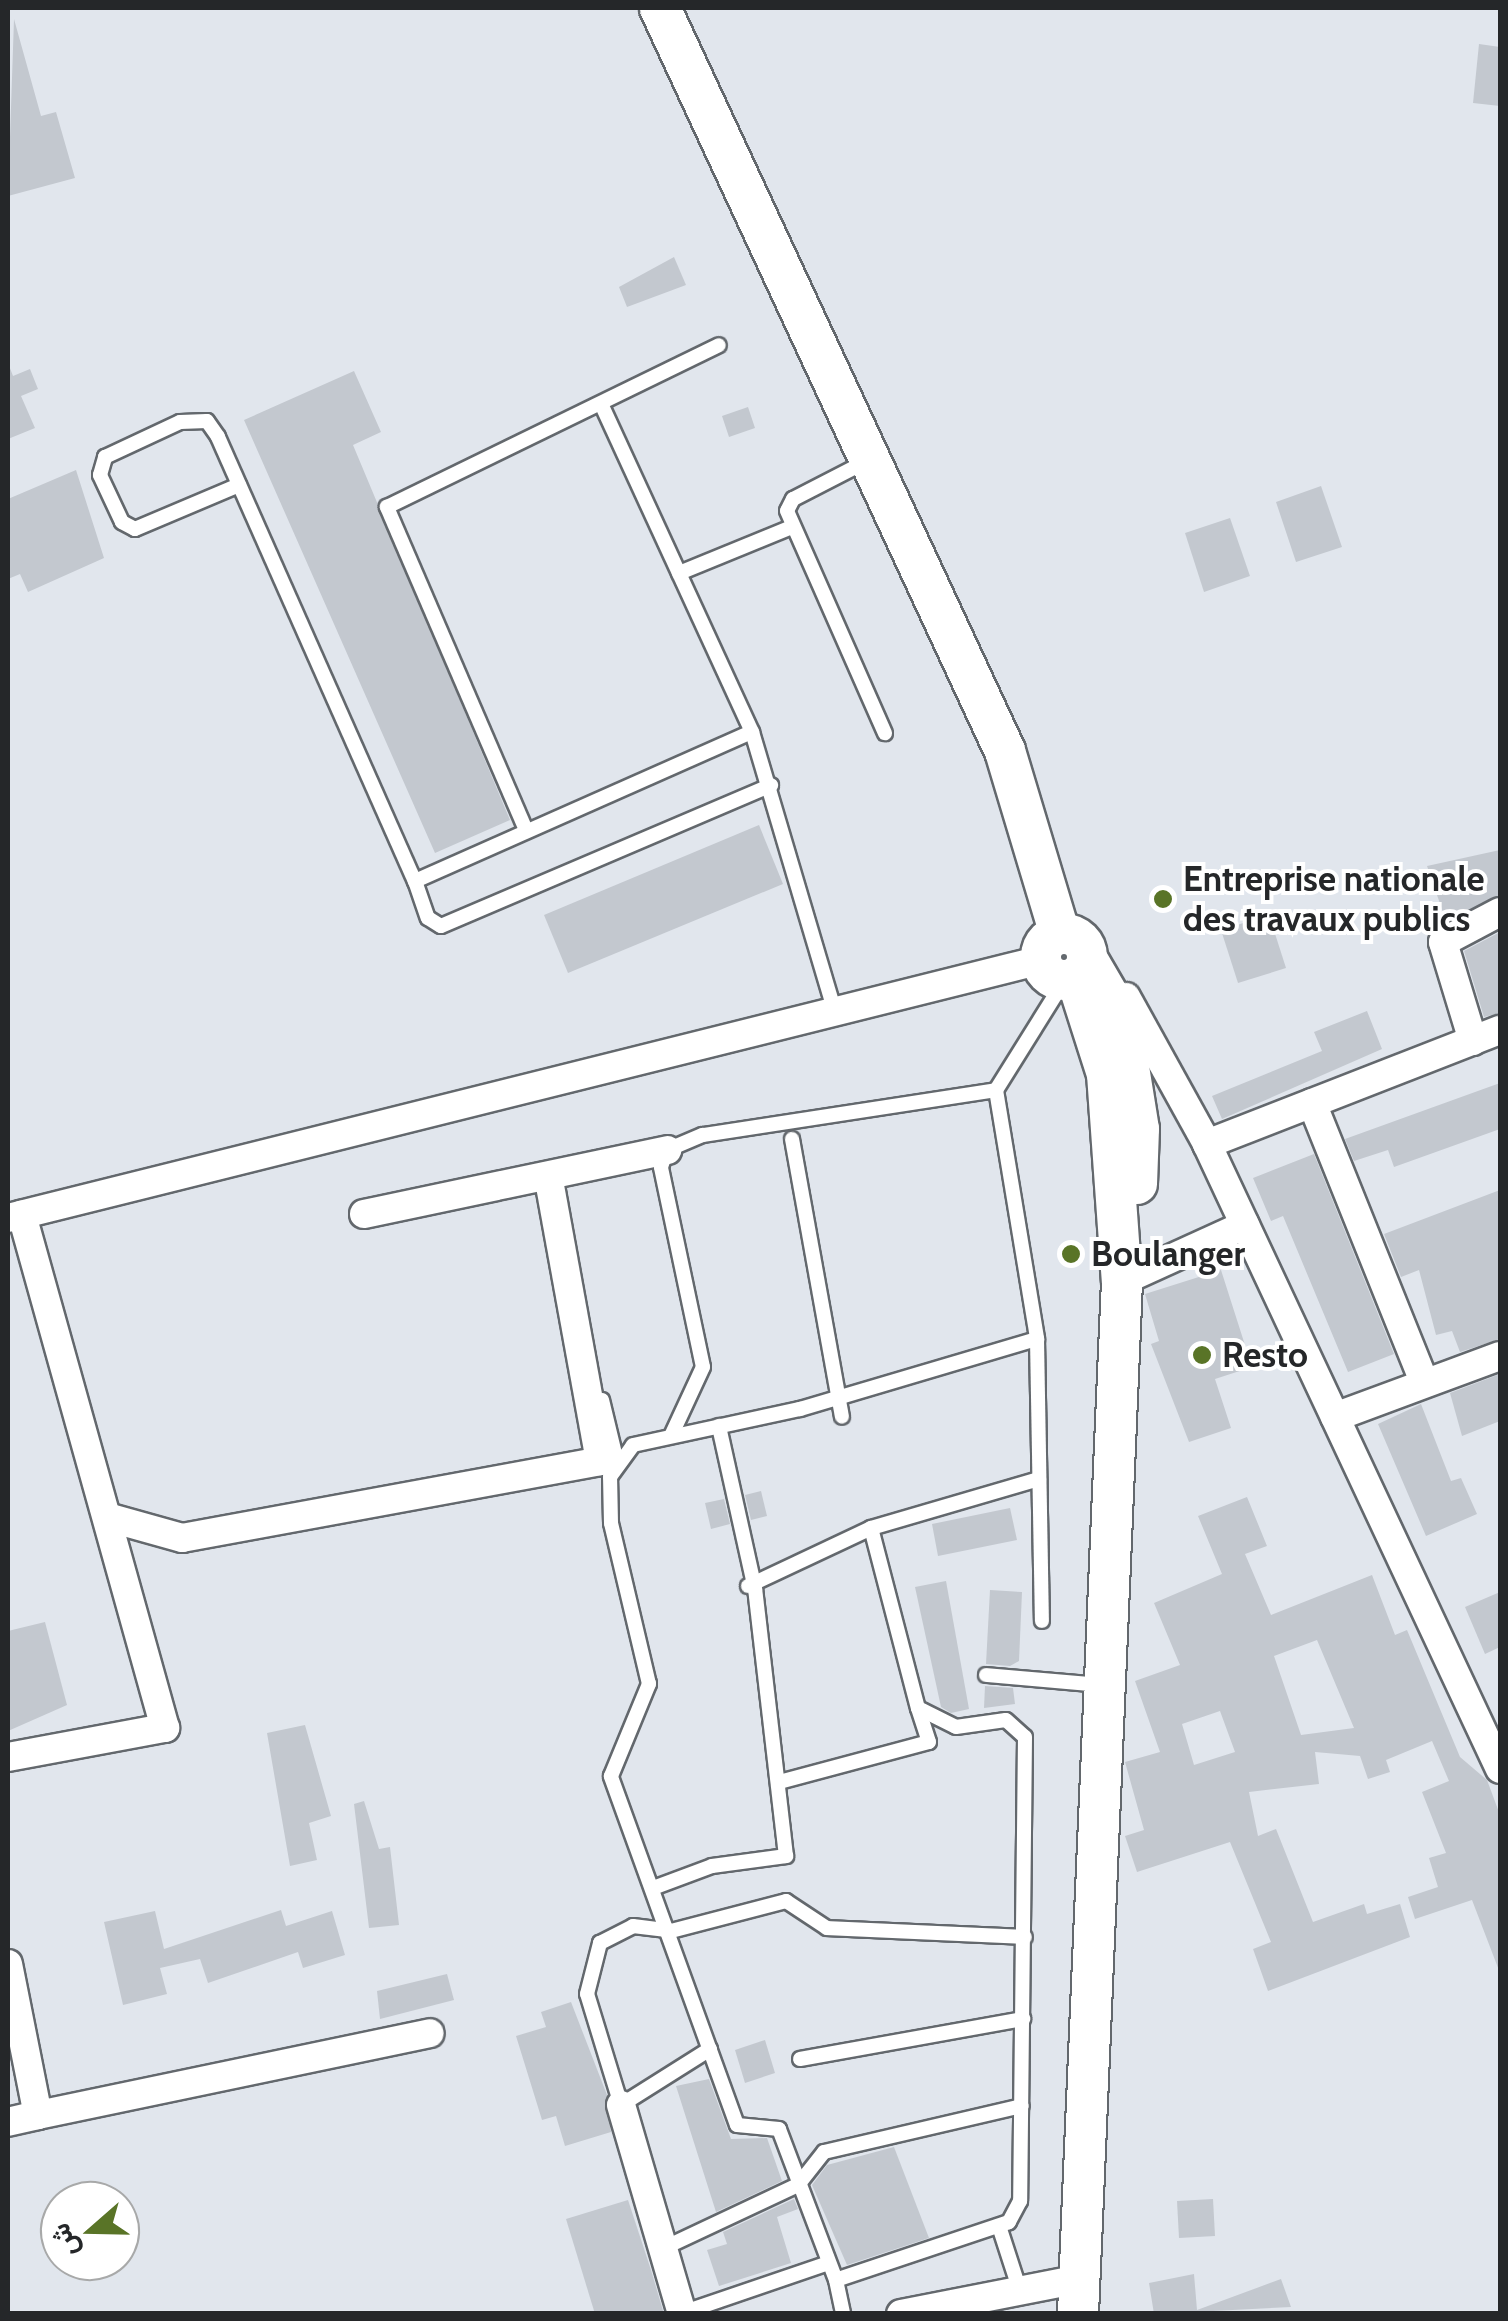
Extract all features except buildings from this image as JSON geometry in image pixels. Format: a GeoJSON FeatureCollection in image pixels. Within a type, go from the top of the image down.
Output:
{"type":"FeatureCollection","features":[{"type":"Feature","properties":{"kind":"main road"},"geometry":{"type":"LineString","coordinates":[[660,8],[1005,751],[1107,1074],[1122,1282],[1079,2296]]}},
{"type":"Feature","properties":{"kind":"street"},"geometry":{"type":"LineString","coordinates":[[1473,1041],[1443,942],[1500,912]]}},
{"type":"Feature","properties":{"kind":"street"},"geometry":{"type":"LineString","coordinates":[[8,1757],[166,1728],[15,1217],[835,1012],[1069,960],[1125,996],[1207,1144],[1500,1769]]}},
{"type":"Feature","properties":{"kind":"street"},"geometry":{"type":"LineString","coordinates":[[1207,1144],[1500,1030]]}},
{"type":"Feature","properties":{"kind":"street"},"geometry":{"type":"LineString","coordinates":[[1312,1103],[1424,1382]]}},
{"type":"Feature","properties":{"kind":"street"},"geometry":{"type":"LineString","coordinates":[[364,1214],[549,1180],[667,1150]]}},
{"type":"Feature","properties":{"kind":"street"},"geometry":{"type":"LineString","coordinates":[[107,1518],[182,1538],[600,1461],[549,1180]]}},
{"type":"Feature","properties":{"kind":"street"},"geometry":{"type":"LineString","coordinates":[[1122,1282],[1245,1225]]}},
{"type":"Feature","properties":{"kind":"street"},"geometry":{"type":"LineString","coordinates":[[1335,1417],[1500,1356]]}},
{"type":"Feature","properties":{"kind":"street"},"geometry":{"type":"LineString","coordinates":[[8,1964],[38,2115]]}},
{"type":"Feature","properties":{"kind":"street"},"geometry":{"type":"LineString","coordinates":[[8,2122],[430,2034]]}},
{"type":"Feature","properties":{"kind":"street"},"geometry":{"type":"LineString","coordinates":[[620,2105],[666,2248],[682,2313]]}},
{"type":"Feature","properties":{"kind":"street"},"geometry":{"type":"LineString","coordinates":[[901,2314],[1020,2291],[1079,2296]]}},
{"type":"Feature","properties":{"kind":"lane"},"geometry":{"type":"LineString","coordinates":[[526,830],[387,506],[603,408],[718,345]]}},
{"type":"Feature","properties":{"kind":"lane"},"geometry":{"type":"LineString","coordinates":[[603,408],[752,732],[771,785],[835,1012]]}},
{"type":"Feature","properties":{"kind":"lane"},"geometry":{"type":"LineString","coordinates":[[239,485],[135,529],[122,522],[100,475],[105,457],[198,419],[218,437],[415,881],[428,918],[460,922],[771,785]]}},
{"type":"Feature","properties":{"kind":"lane"},"geometry":{"type":"LineString","coordinates":[[868,460],[793,498],[792,526],[885,733]]}},
{"type":"Feature","properties":{"kind":"lane"},"geometry":{"type":"LineString","coordinates":[[679,573],[792,526]]}},
{"type":"Feature","properties":{"kind":"lane"},"geometry":{"type":"LineString","coordinates":[[415,881],[752,732]]}},
{"type":"Feature","properties":{"kind":"lane"},"geometry":{"type":"LineString","coordinates":[[1042,1621],[1038,1339],[996,1090],[1069,960]]}},
{"type":"Feature","properties":{"kind":"lane"},"geometry":{"type":"LineString","coordinates":[[671,1436],[702,1368],[661,1167],[667,1150],[703,1136],[996,1090]]}},
{"type":"Feature","properties":{"kind":"lane"},"geometry":{"type":"LineString","coordinates":[[792,1139],[842,1416]]}},
{"type":"Feature","properties":{"kind":"lane"},"geometry":{"type":"LineString","coordinates":[[549,1180],[616,1458],[611,1523],[649,1684],[611,1776],[670,1931],[736,2125],[779,2129],[823,2265],[836,2280],[843,2314]]}},
{"type":"Feature","properties":{"kind":"lane"},"geometry":{"type":"LineString","coordinates":[[616,1458],[671,1436],[836,1396],[1038,1339]]}},
{"type":"Feature","properties":{"kind":"lane"},"geometry":{"type":"LineString","coordinates":[[653,1888],[712,1866],[786,1856],[783,1781],[719,1426]]}},
{"type":"Feature","properties":{"kind":"lane"},"geometry":{"type":"LineString","coordinates":[[748,1586],[871,1528],[1039,1479]]}},
{"type":"Feature","properties":{"kind":"lane"},"geometry":{"type":"LineString","coordinates":[[783,1781],[929,1742],[871,1528]]}},
{"type":"Feature","properties":{"kind":"lane"},"geometry":{"type":"LineString","coordinates":[[986,1675],[1102,1686]]}},
{"type":"Feature","properties":{"kind":"lane"},"geometry":{"type":"LineString","coordinates":[[836,2280],[999,2226],[1020,2200],[1025,1738],[1006,1720],[956,1727],[918,1708]]}},
{"type":"Feature","properties":{"kind":"lane"},"geometry":{"type":"LineString","coordinates":[[710,2049],[620,2105],[587,1968],[617,1933],[670,1931],[786,1900],[826,1928],[1025,1937]]}},
{"type":"Feature","properties":{"kind":"lane"},"geometry":{"type":"LineString","coordinates":[[800,2058],[1023,2019]]}},
{"type":"Feature","properties":{"kind":"lane"},"geometry":{"type":"LineString","coordinates":[[666,2248],[798,2185],[824,2152],[1022,2106]]}},
{"type":"Feature","properties":{"kind":"lane"},"geometry":{"type":"LineString","coordinates":[[999,2226],[1020,2291]]}},
{"type":"Feature","properties":{"kind":"lane"},"geometry":{"type":"LineString","coordinates":[[682,2313],[823,2265]]}},
{"type":"Feature","properties":{"kind":"place","name":"Entreprise nationale des travaux publics"},"geometry":{"type":"Point","coordinates":[1163,899]}},
{"type":"Feature","properties":{"kind":"place","name":"Boulanger"},"geometry":{"type":"Point","coordinates":[1071,1254]}},
{"type":"Feature","properties":{"kind":"place","name":"Resto"},"geometry":{"type":"Point","coordinates":[1202,1355]}}]}
